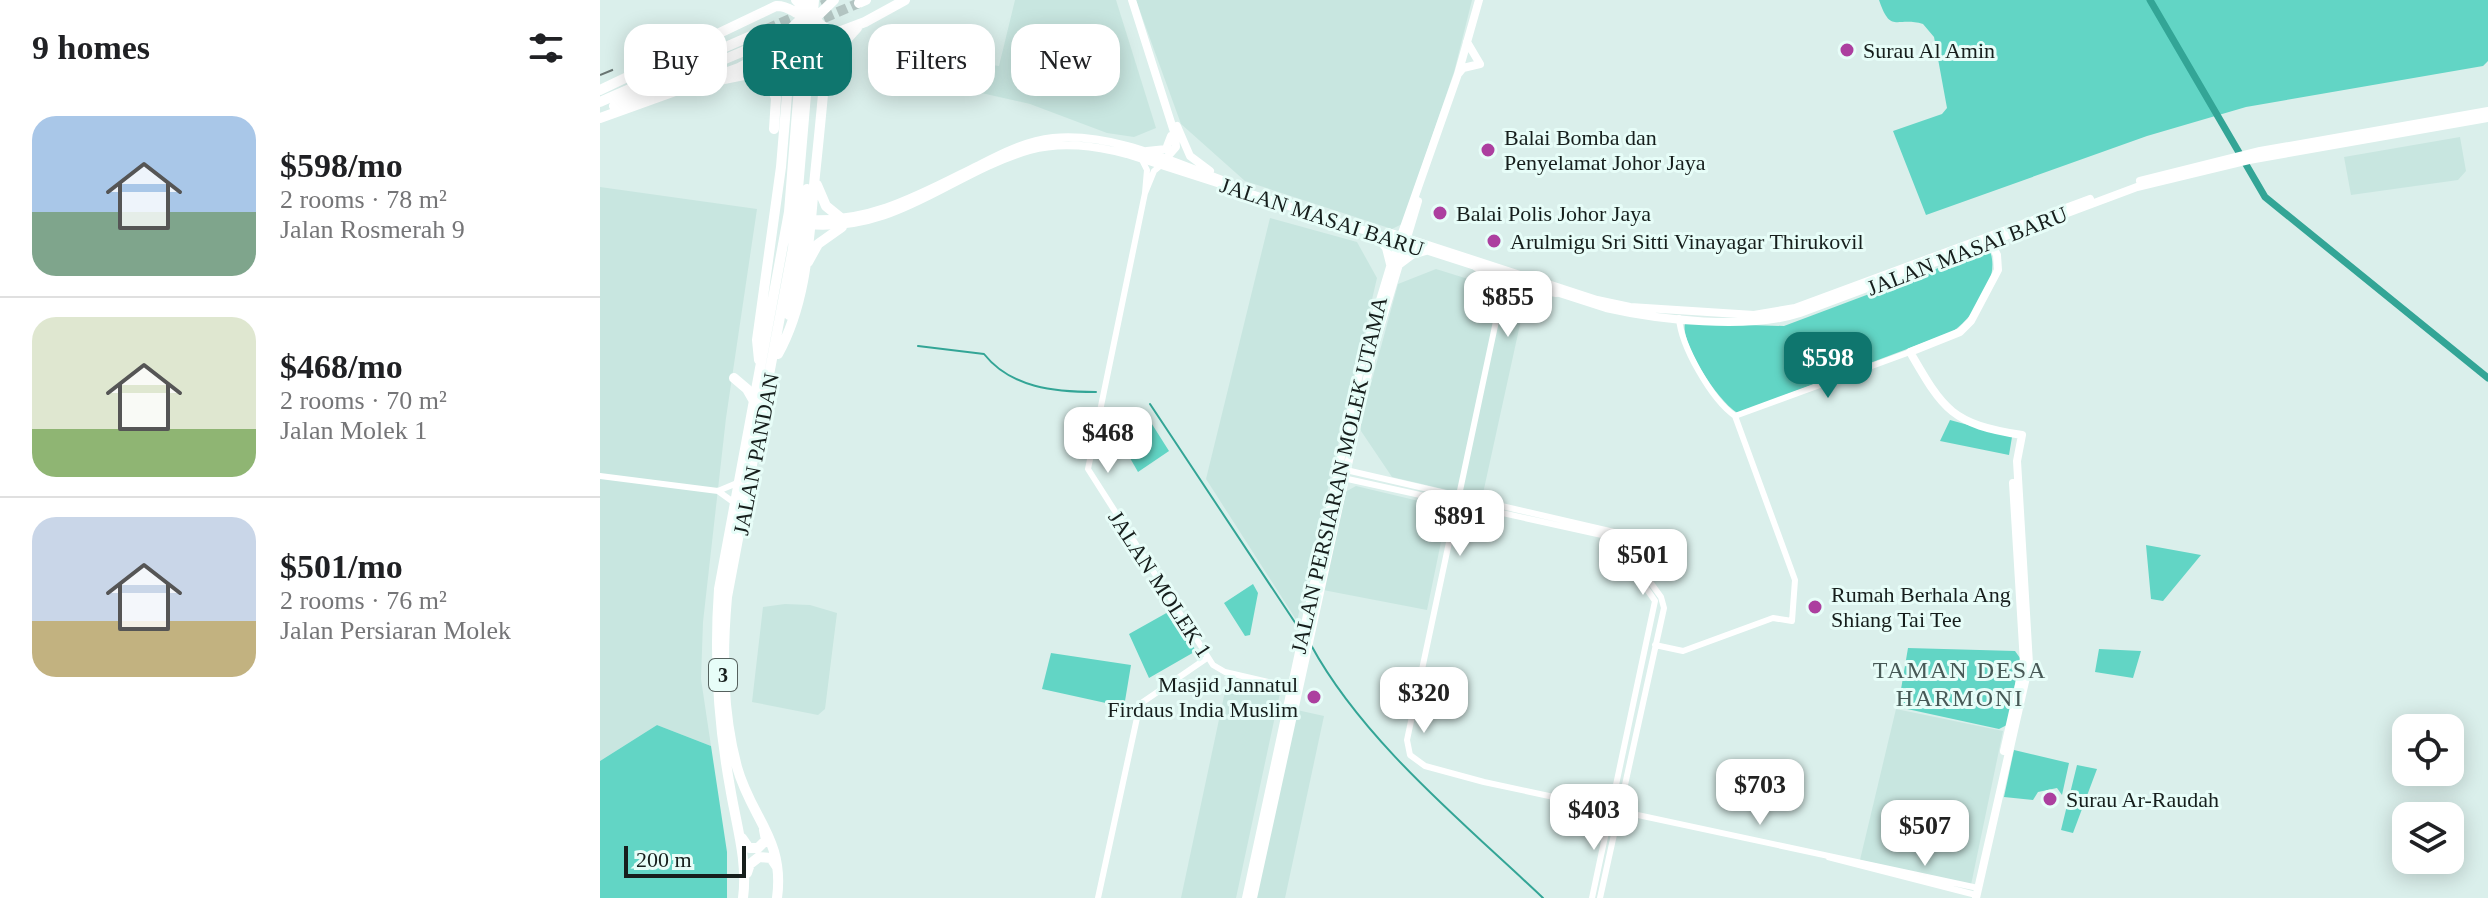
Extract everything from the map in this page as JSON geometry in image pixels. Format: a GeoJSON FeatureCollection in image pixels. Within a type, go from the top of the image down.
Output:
{"type":"FeatureCollection","features":[{"type":"Feature","properties":{"kind":"highway"},"geometry":{"type":"LineString","coordinates":[[725,24],[766,0]]}},
{"type":"Feature","properties":{"kind":"highway"},"geometry":{"type":"LineString","coordinates":[[796,0],[811,24]]}},
{"type":"Feature","properties":{"kind":"highway","name":"JALAN PANDAN"},"geometry":{"type":"LineString","coordinates":[[743,898],[746,878],[716,690],[714,645],[719,589],[760,373],[792,249],[806,0]]}},
{"type":"Feature","properties":{"kind":"highway","name":"JALAN PANDAN"},"geometry":{"type":"LineString","coordinates":[[777,898],[779,876],[776,850],[738,769],[732,744],[725,701],[723,636],[727,597],[774,363],[792,249],[814,0]]}},
{"type":"Feature","properties":{"kind":"highway"},"geometry":{"type":"LineString","coordinates":[[760,373],[757,340],[791,47],[821,0]]}},
{"type":"Feature","properties":{"kind":"highway"},"geometry":{"type":"LineString","coordinates":[[727,72],[765,54],[834,0]]}},
{"type":"Feature","properties":{"kind":"highway"},"geometry":{"type":"LineString","coordinates":[[727,28],[776,6],[789,7],[836,33],[865,22],[905,0]]}},
{"type":"Feature","properties":{"kind":"highway"},"geometry":{"type":"LineString","coordinates":[[852,35],[865,22]]}},
{"type":"Feature","properties":{"kind":"highway"},"geometry":{"type":"LineString","coordinates":[[600,102],[743,39]]}},
{"type":"Feature","properties":{"kind":"highway"},"geometry":{"type":"LineString","coordinates":[[600,115],[743,52]]}},
{"type":"Feature","properties":{"kind":"highway"},"geometry":{"type":"LineString","coordinates":[[739,68],[760,67],[773,75],[785,98]]}},
{"type":"Feature","properties":{"kind":"highway"},"geometry":{"type":"LineString","coordinates":[[727,77],[749,74],[765,78],[776,98],[774,129]]}},
{"type":"Feature","properties":{"kind":"highway"},"geometry":{"type":"LineString","coordinates":[[600,90],[624,78]]}},
{"type":"Feature","properties":{"kind":"highway"},"geometry":{"type":"LineString","coordinates":[[600,115],[656,96]]}},
{"type":"Feature","properties":{"kind":"highway"},"geometry":{"type":"LineString","coordinates":[[792,249],[820,96]]}},
{"type":"Feature","properties":{"kind":"highway"},"geometry":{"type":"LineString","coordinates":[[774,363],[791,331],[805,270],[821,96]]}},
{"type":"Feature","properties":{"kind":"highway"},"geometry":{"type":"LineString","coordinates":[[805,270],[818,244],[842,223],[826,206],[815,175]]}},
{"type":"Feature","properties":{"kind":"highway"},"geometry":{"type":"LineString","coordinates":[[734,378],[747,389],[755,403]]}},
{"type":"Feature","properties":{"kind":"highway"},"geometry":{"type":"LineString","coordinates":[[737,821],[744,842],[752,849],[760,847],[766,840],[761,820]]}},
{"type":"Feature","properties":{"kind":"highway"},"geometry":{"type":"LineString","coordinates":[[746,878],[750,864],[759,857],[772,859],[779,876]]}},
{"type":"Feature","properties":{"kind":"main road"},"geometry":{"type":"LineString","coordinates":[[1132,0],[1170,115],[1190,156],[1230,183]]}},
{"type":"Feature","properties":{"kind":"main road"},"geometry":{"type":"LineString","coordinates":[[1458,74],[1479,0]]}},
{"type":"Feature","properties":{"kind":"main road"},"geometry":{"type":"LineString","coordinates":[[1458,74],[1463,68],[1480,64],[1467,42]]}},
{"type":"Feature","properties":{"kind":"main road","name":"JALAN PERSIARAN MOLEK UTAMA"},"geometry":{"type":"LineString","coordinates":[[1253,898],[1290,687],[1341,473],[1394,268],[1458,74]]}},
{"type":"Feature","properties":{"kind":"main road"},"geometry":{"type":"LineString","coordinates":[[1130,147],[1153,152],[1169,145],[1171,134],[1163,96]]}},
{"type":"Feature","properties":{"kind":"main road","name":"JALAN MASAI BARU"},"geometry":{"type":"LineString","coordinates":[[842,223],[897,205],[1029,143],[1077,138],[1130,147],[1162,163],[1374,233],[1597,300],[1630,307],[1754,315],[1782,312],[2140,181],[2279,150],[2488,111]]}},
{"type":"Feature","properties":{"kind":"main road"},"geometry":{"type":"LineString","coordinates":[[1162,163],[1176,147],[1170,115]]}},
{"type":"Feature","properties":{"kind":"main road","name":"JALAN MASAI BARU"},"geometry":{"type":"LineString","coordinates":[[2279,150],[2488,118]]}},
{"type":"Feature","properties":{"kind":"main road","name":"JALAN MASAI BARU"},"geometry":{"type":"LineString","coordinates":[[766,229],[772,222],[842,223],[900,212],[1032,150],[1077,145],[1162,163],[1403,240]]}},
{"type":"Feature","properties":{"kind":"main road","name":"JALAN MASAI BARU"},"geometry":{"type":"LineString","coordinates":[[1427,248],[1625,313],[1761,320],[1791,316],[2137,187],[2229,161]]}},
{"type":"Feature","properties":{"kind":"main road","name":"JALAN MASAI BARU"},"geometry":{"type":"LineString","coordinates":[[768,211],[777,217],[811,223]]}},
{"type":"Feature","properties":{"kind":"main road"},"geometry":{"type":"LineString","coordinates":[[1374,233],[1386,248],[1394,268],[1405,258],[1427,248],[1409,223],[1398,230],[1385,232]]}},
{"type":"Feature","properties":{"kind":"main road"},"geometry":{"type":"LineString","coordinates":[[1974,894],[2024,663],[2013,482],[2019,435],[1974,424],[1948,410],[1910,352],[1960,332],[1971,321],[1998,270],[1997,255],[1990,242],[1980,238]]}},
{"type":"Feature","properties":{"kind":"main road"},"geometry":{"type":"LineString","coordinates":[[1679,318],[1692,312]]}},
{"type":"Feature","properties":{"kind":"main road","name":"JALAN PERSIARAN MOLEK UTAMA"},"geometry":{"type":"LineString","coordinates":[[1246,898],[1264,831],[1341,473]]}},
{"type":"Feature","properties":{"kind":"street","name":"JALAN MOLEK 1"},"geometry":{"type":"LineString","coordinates":[[1142,160],[1147,170],[1145,193],[1088,469],[1207,658],[1225,672],[1290,687]]}},
{"type":"Feature","properties":{"kind":"street","name":"JALAN MOLEK 1"},"geometry":{"type":"LineString","coordinates":[[1145,193],[1154,171],[1162,163]]}},
{"type":"Feature","properties":{"kind":"street"},"geometry":{"type":"LineString","coordinates":[[1470,264],[1496,282],[1502,293],[1407,740],[1410,755],[1425,766],[1446,772],[1828,857],[1974,894]]}},
{"type":"Feature","properties":{"kind":"street"},"geometry":{"type":"LineString","coordinates":[[1502,293],[1515,287],[1564,295]]}},
{"type":"Feature","properties":{"kind":"street"},"geometry":{"type":"LineString","coordinates":[[1647,644],[1683,651],[1773,618],[1792,621],[1795,580],[1735,416],[1715,394],[1683,343],[1679,318]]}},
{"type":"Feature","properties":{"kind":"street"},"geometry":{"type":"LineString","coordinates":[[1735,416],[1910,352]]}},
{"type":"Feature","properties":{"kind":"street"},"geometry":{"type":"LineString","coordinates":[[1341,473],[1611,537],[1655,601],[1600,898]]}},
{"type":"Feature","properties":{"kind":"street"},"geometry":{"type":"LineString","coordinates":[[600,476],[718,491],[736,504]]}},
{"type":"Feature","properties":{"kind":"street"},"geometry":{"type":"LineString","coordinates":[[718,491],[740,481]]}},
{"type":"Feature","properties":{"kind":"street"},"geometry":{"type":"LineString","coordinates":[[1457,502],[1618,534],[1661,597],[1664,608],[1656,645],[1592,898]]}},
{"type":"Feature","properties":{"kind":"street"},"geometry":{"type":"LineString","coordinates":[[1098,898],[1140,704],[1207,658]]}},
{"type":"Feature","properties":{"kind":"shaded area"},"geometry":{"type":"Polygon","coordinates":[[[1015,0],[1116,0],[1156,128],[1134,137],[1107,133],[1030,104],[994,96],[995,65],[999,66],[1015,0]]]}},
{"type":"Feature","properties":{"kind":"shaded area"},"geometry":{"type":"Polygon","coordinates":[[[1136,0],[1472,0],[1454,72],[1402,224],[1392,229],[1245,181],[1181,124],[1136,0]]]}},
{"type":"Feature","properties":{"kind":"shaded area"},"geometry":{"type":"Polygon","coordinates":[[[2460,137],[2466,171],[2458,180],[2351,195],[2344,157],[2460,137]]]}},
{"type":"Feature","properties":{"kind":"shaded area"},"geometry":{"type":"Polygon","coordinates":[[[600,187],[757,209],[726,418],[703,622],[701,679],[711,746],[657,725],[600,761],[600,187]]]}},
{"type":"Feature","properties":{"kind":"shaded area"},"geometry":{"type":"Polygon","coordinates":[[[1270,218],[1357,242],[1377,278],[1297,621],[1206,479],[1270,218]]]}},
{"type":"Feature","properties":{"kind":"shaded area"},"geometry":{"type":"Polygon","coordinates":[[[1436,269],[1526,297],[1482,498],[1392,477],[1359,428],[1398,284],[1436,269]]]}},
{"type":"Feature","properties":{"kind":"shaded area"},"geometry":{"type":"Polygon","coordinates":[[[1356,486],[1448,508],[1427,610],[1323,590],[1345,492],[1356,486]]]}},
{"type":"Feature","properties":{"kind":"shaded area"},"geometry":{"type":"Polygon","coordinates":[[[810,605],[837,613],[825,709],[818,715],[752,702],[763,607],[810,605]]]}},
{"type":"Feature","properties":{"kind":"shaded area"},"geometry":{"type":"Polygon","coordinates":[[[1227,682],[1280,693],[1236,898],[1181,898],[1227,682]]]}},
{"type":"Feature","properties":{"kind":"shaded area"},"geometry":{"type":"Polygon","coordinates":[[[1896,709],[2003,731],[1971,885],[1860,860],[1896,709]]]}},
{"type":"Feature","properties":{"kind":"shaded area"},"geometry":{"type":"Polygon","coordinates":[[[1297,710],[1324,716],[1285,898],[1256,898],[1297,710]]]}},
{"type":"Feature","properties":{"kind":"green space"},"geometry":{"type":"Polygon","coordinates":[[[1879,0],[2488,0],[2488,61],[2483,66],[2246,107],[2147,136],[1926,215],[1893,131],[1942,114],[1947,108],[1934,37],[1923,24],[1891,21],[1879,0]]]}},
{"type":"Feature","properties":{"kind":"green space"},"geometry":{"type":"Polygon","coordinates":[[[1989,249],[1992,271],[1984,295],[1952,332],[1738,413],[1721,398],[1702,372],[1688,344],[1685,323],[1784,326],[1989,249]]]}},
{"type":"Feature","properties":{"kind":"green space"},"geometry":{"type":"Polygon","coordinates":[[[1143,410],[1169,451],[1138,472],[1130,458],[1143,410]]]}},
{"type":"Feature","properties":{"kind":"green space"},"geometry":{"type":"Polygon","coordinates":[[[1950,420],[2012,437],[2009,455],[1940,441],[1950,420]]]}},
{"type":"Feature","properties":{"kind":"green space"},"geometry":{"type":"Polygon","coordinates":[[[2146,545],[2201,555],[2163,601],[2151,599],[2146,545]]]}},
{"type":"Feature","properties":{"kind":"green space"},"geometry":{"type":"Polygon","coordinates":[[[1253,584],[1258,593],[1250,635],[1245,636],[1224,603],[1253,584]]]}},
{"type":"Feature","properties":{"kind":"green space"},"geometry":{"type":"Polygon","coordinates":[[[1170,611],[1196,651],[1149,678],[1129,634],[1170,611]]]}},
{"type":"Feature","properties":{"kind":"green space"},"geometry":{"type":"Polygon","coordinates":[[[1908,648],[2015,651],[2020,658],[2007,725],[1999,729],[1898,707],[1908,648]]]}},
{"type":"Feature","properties":{"kind":"green space"},"geometry":{"type":"Polygon","coordinates":[[[2099,649],[2141,651],[2133,678],[2095,672],[2099,649]]]}},
{"type":"Feature","properties":{"kind":"green space"},"geometry":{"type":"Polygon","coordinates":[[[1051,653],[1131,665],[1124,707],[1042,689],[1051,653]]]}},
{"type":"Feature","properties":{"kind":"green space"},"geometry":{"type":"Polygon","coordinates":[[[657,725],[711,746],[727,852],[727,898],[600,898],[600,761],[657,725]]]}},
{"type":"Feature","properties":{"kind":"green space"},"geometry":{"type":"Polygon","coordinates":[[[2014,750],[2069,763],[2062,795],[2057,788],[2038,792],[2033,800],[2004,797],[2014,750]]]}},
{"type":"Feature","properties":{"kind":"green space"},"geometry":{"type":"Polygon","coordinates":[[[2077,765],[2097,769],[2073,833],[2061,830],[2077,765]]]}},
{"type":"Feature","properties":{"kind":"waterway"},"geometry":{"type":"LineString","coordinates":[[2150,0],[2265,197],[2488,378]]}},
{"type":"Feature","properties":{"kind":"waterway"},"geometry":{"type":"LineString","coordinates":[[918,346],[984,354],[1007,374],[1035,386],[1096,392]]}},
{"type":"Feature","properties":{"kind":"waterway"},"geometry":{"type":"LineString","coordinates":[[1150,404],[1298,627]]}},
{"type":"Feature","properties":{"kind":"waterway"},"geometry":{"type":"LineString","coordinates":[[1311,645],[1333,680],[1386,747],[1543,898]]}},
{"type":"Feature","properties":{"kind":"tunnel"},"geometry":{"type":"LineString","coordinates":[[779,24],[832,1]]}},
{"type":"Feature","properties":{"kind":"tunnel"},"geometry":{"type":"LineString","coordinates":[[810,24],[859,3]]}},
{"type":"Feature","properties":{"kind":"railway"},"geometry":{"type":"LineString","coordinates":[[600,75],[624,65]]}},
{"type":"Feature","properties":{"kind":"place","name":"Surau Al Amin"},"geometry":{"type":"Point","coordinates":[1847,50]}},
{"type":"Feature","properties":{"kind":"place","name":"Balai Bomba dan Penyelamat Johor Jaya"},"geometry":{"type":"Point","coordinates":[1488,150]}},
{"type":"Feature","properties":{"kind":"place","name":"Balai Polis Johor Jaya"},"geometry":{"type":"Point","coordinates":[1440,213]}},
{"type":"Feature","properties":{"kind":"place","name":"Arulmigu Sri Sitti Vinayagar Thirukovil"},"geometry":{"type":"Point","coordinates":[1494,241]}},
{"type":"Feature","properties":{"kind":"place","name":"Rumah Berhala Ang Shiang Tai Tee"},"geometry":{"type":"Point","coordinates":[1815,607]}},
{"type":"Feature","properties":{"kind":"place","name":"Masjid Jannatul Firdaus India Muslim"},"geometry":{"type":"Point","coordinates":[1314,697]}},
{"type":"Feature","properties":{"kind":"place","name":"Surau Ar-Raudah"},"geometry":{"type":"Point","coordinates":[2050,799]}},
{"type":"Feature","properties":{"kind":"district","name":"TAMAN DESA HARMONI"},"geometry":{"type":"Point","coordinates":[1960,684]}}]}
